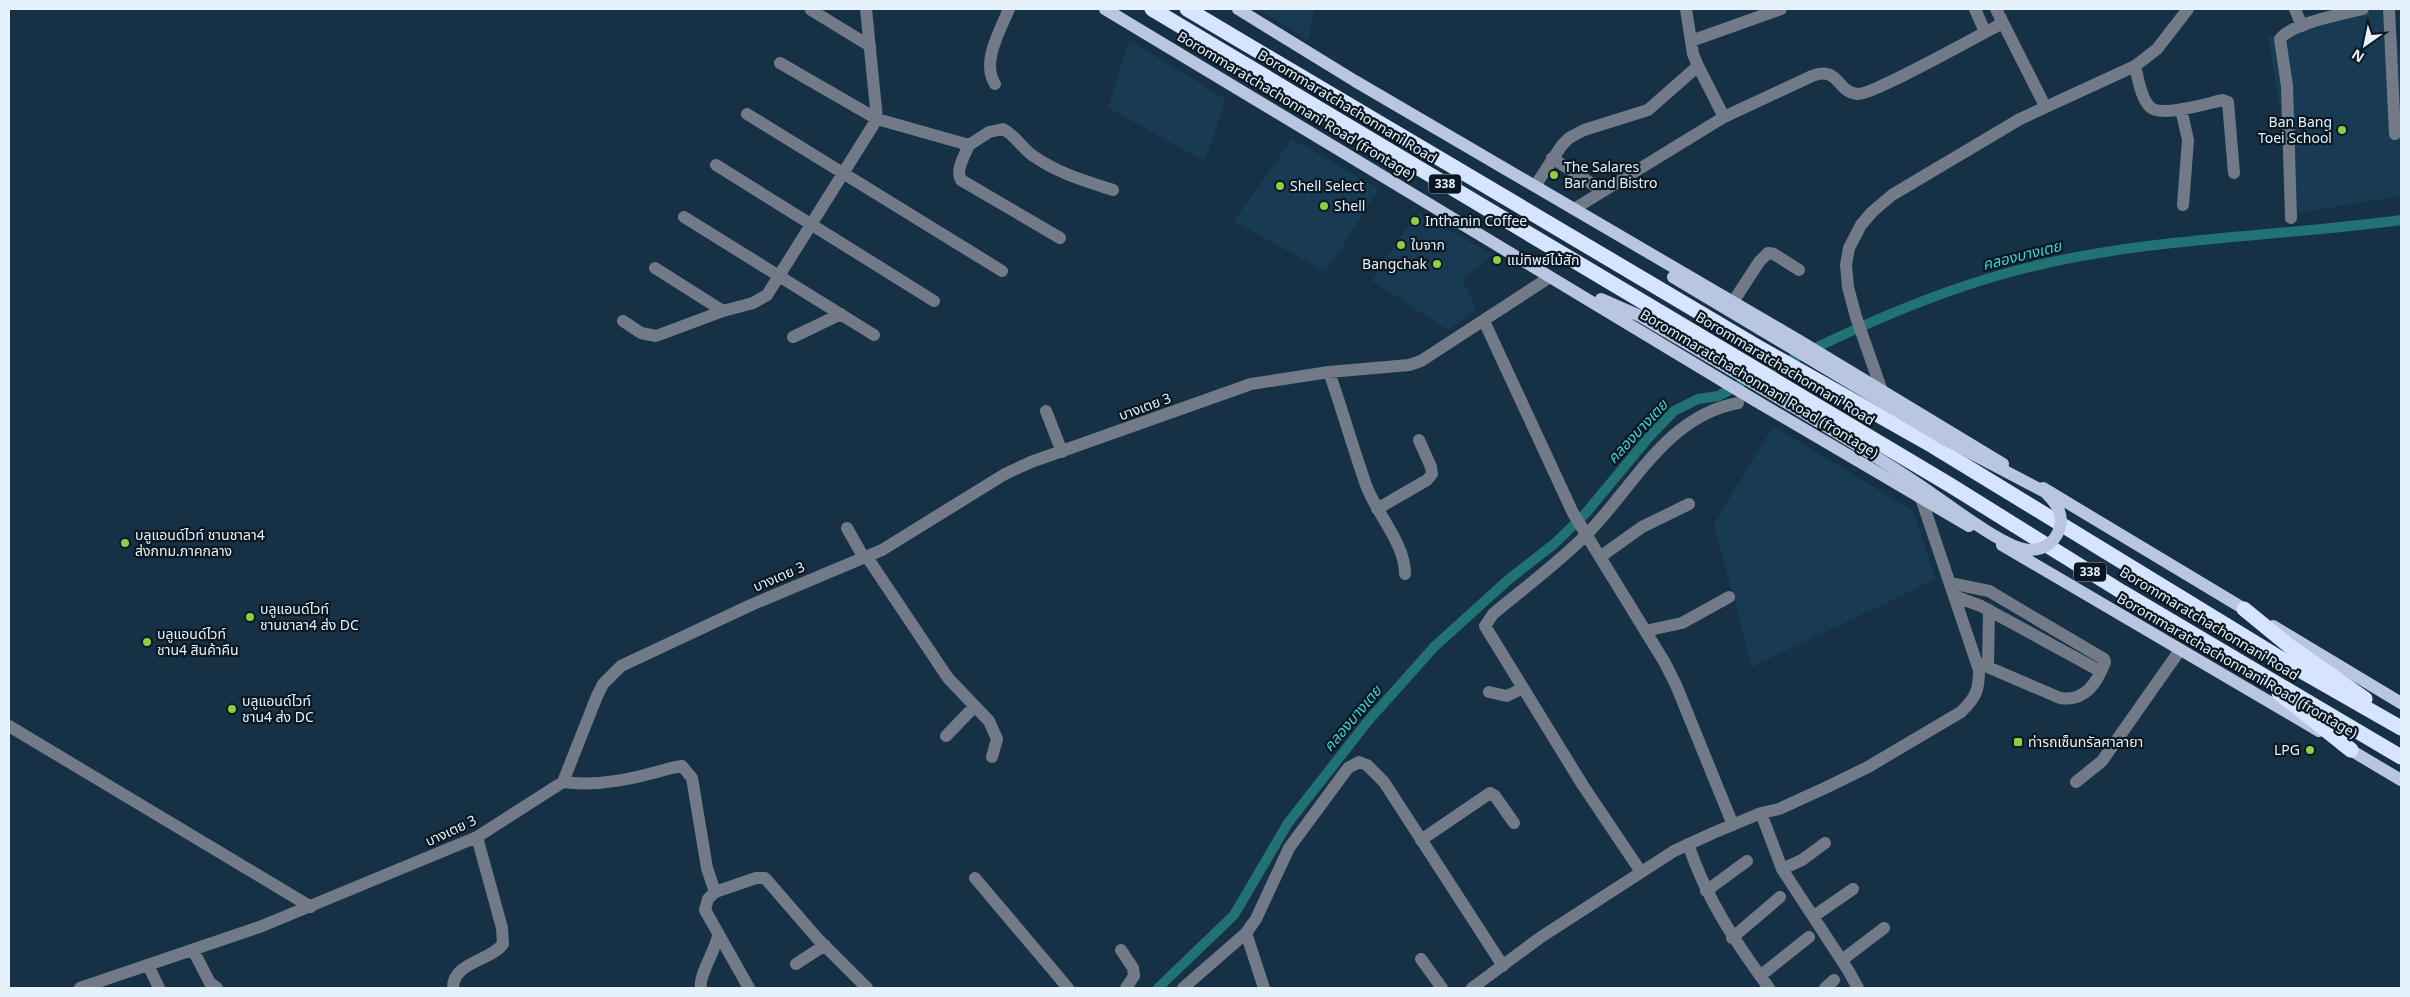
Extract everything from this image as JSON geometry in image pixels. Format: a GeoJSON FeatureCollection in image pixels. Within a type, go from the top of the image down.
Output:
{"type":"FeatureCollection","features":[{"type":"Feature","properties":{"kind":"highway","name":"Borommaratchachonnani Road"},"geometry":{"type":"LineString","coordinates":[[1152,9],[1734,365],[1780,385],[1950,485],[2122,592],[2401,757]]}},
{"type":"Feature","properties":{"kind":"highway","name":"Borommaratchachonnani Road"},"geometry":{"type":"LineString","coordinates":[[1187,9],[1756,346],[1933,446],[2296,668],[2401,727]]}},
{"type":"Feature","properties":{"kind":"highway"},"geometry":{"type":"LineString","coordinates":[[2244,609],[2288,644],[2333,674],[2401,727]]}},
{"type":"Feature","properties":{"kind":"highway"},"geometry":{"type":"LineString","coordinates":[[2238,660],[2350,750]]}},
{"type":"Feature","properties":{"kind":"main road","name":"Borommaratchachonnani Road (frontage)"},"geometry":{"type":"LineString","coordinates":[[1105,9],[1756,401],[2401,780]]}},
{"type":"Feature","properties":{"kind":"main road"},"geometry":{"type":"LineString","coordinates":[[1238,9],[1355,81],[1798,340],[2401,703]]}},
{"type":"Feature","properties":{"kind":"main road"},"geometry":{"type":"LineString","coordinates":[[1555,280],[1640,316],[1734,365],[2012,546],[2032,550],[2042,548],[2054,541],[2059,528],[2060,514],[2057,506],[2045,492],[1944,439],[1760,329],[1626,248],[1570,206]]}},
{"type":"Feature","properties":{"kind":"street"},"geometry":{"type":"LineString","coordinates":[[623,321],[641,333],[656,336],[723,311],[760,300],[767,295],[813,225],[878,119],[866,9]]}},
{"type":"Feature","properties":{"kind":"street"},"geometry":{"type":"LineString","coordinates":[[995,84],[989,75],[988,64],[1009,9]]}},
{"type":"Feature","properties":{"kind":"street"},"geometry":{"type":"LineString","coordinates":[[1686,9],[1691,41],[1698,66],[1724,117]]}},
{"type":"Feature","properties":{"kind":"street"},"geometry":{"type":"LineString","coordinates":[[1691,41],[1781,9]]}},
{"type":"Feature","properties":{"kind":"street"},"geometry":{"type":"LineString","coordinates":[[1975,9],[1985,32]]}},
{"type":"Feature","properties":{"kind":"street"},"geometry":{"type":"LineString","coordinates":[[1996,9],[2045,106]]}},
{"type":"Feature","properties":{"kind":"street"},"geometry":{"type":"LineString","coordinates":[[1882,392],[1856,317],[1848,287],[1846,265],[1854,235],[1872,212],[1892,195],[2020,119],[2135,66],[2156,49],[2188,9]]}},
{"type":"Feature","properties":{"kind":"street"},"geometry":{"type":"LineString","coordinates":[[2295,9],[2302,26]]}},
{"type":"Feature","properties":{"kind":"street"},"geometry":{"type":"LineString","coordinates":[[2291,218],[2287,86],[2280,39],[2302,26],[2363,9]]}},
{"type":"Feature","properties":{"kind":"street"},"geometry":{"type":"LineString","coordinates":[[2389,9],[2395,134]]}},
{"type":"Feature","properties":{"kind":"street"},"geometry":{"type":"LineString","coordinates":[[811,10],[870,46]]}},
{"type":"Feature","properties":{"kind":"street"},"geometry":{"type":"LineString","coordinates":[[1570,206],[1603,191],[1724,117],[1820,73],[1833,76],[1850,92],[1859,95],[1881,86],[2003,22]]}},
{"type":"Feature","properties":{"kind":"street"},"geometry":{"type":"LineString","coordinates":[[780,63],[878,119],[968,145]]}},
{"type":"Feature","properties":{"kind":"street"},"geometry":{"type":"LineString","coordinates":[[1535,186],[1562,145],[1576,134],[1648,110],[1698,66]]}},
{"type":"Feature","properties":{"kind":"street"},"geometry":{"type":"LineString","coordinates":[[2135,66],[2149,107],[2164,112],[2223,100],[2228,102],[2234,173]]}},
{"type":"Feature","properties":{"kind":"street"},"geometry":{"type":"LineString","coordinates":[[2181,109],[2188,140],[2183,205]]}},
{"type":"Feature","properties":{"kind":"street"},"geometry":{"type":"LineString","coordinates":[[748,114],[1002,271]]}},
{"type":"Feature","properties":{"kind":"street"},"geometry":{"type":"LineString","coordinates":[[1060,238],[961,180],[958,175],[959,169],[968,145],[989,132],[1004,129],[1031,155],[1050,166],[1071,177],[1113,190]]}},
{"type":"Feature","properties":{"kind":"street"},"geometry":{"type":"LineString","coordinates":[[1552,158],[1603,191]]}},
{"type":"Feature","properties":{"kind":"street"},"geometry":{"type":"LineString","coordinates":[[716,165],[934,301]]}},
{"type":"Feature","properties":{"kind":"street"},"geometry":{"type":"LineString","coordinates":[[684,217],[874,335]]}},
{"type":"Feature","properties":{"kind":"street"},"geometry":{"type":"LineString","coordinates":[[1733,302],[1759,262],[1768,253],[1774,254],[1799,270]]}},
{"type":"Feature","properties":{"kind":"street"},"geometry":{"type":"LineString","coordinates":[[656,268],[723,311]]}},
{"type":"Feature","properties":{"kind":"street","name":"บางเตย 3"},"geometry":{"type":"LineString","coordinates":[[80,988],[111,983],[148,965],[262,926],[477,838],[563,782],[603,684],[621,666],[750,605],[865,557],[902,539],[1005,474],[1252,384],[1329,372],[1409,365],[1431,355],[1484,321],[1555,280]]}},
{"type":"Feature","properties":{"kind":"street"},"geometry":{"type":"LineString","coordinates":[[793,337],[841,314]]}},
{"type":"Feature","properties":{"kind":"street"},"geometry":{"type":"LineString","coordinates":[[1484,321],[1573,513],[1676,685],[1733,825]]}},
{"type":"Feature","properties":{"kind":"street"},"geometry":{"type":"LineString","coordinates":[[1329,372],[1366,486],[1398,544],[1404,558],[1405,574]]}},
{"type":"Feature","properties":{"kind":"street"},"geometry":{"type":"LineString","coordinates":[[1641,872],[1582,784],[1485,626],[1493,614],[1585,532],[1673,434],[1717,410],[1738,403]]}},
{"type":"Feature","properties":{"kind":"street"},"geometry":{"type":"LineString","coordinates":[[1046,411],[1062,452]]}},
{"type":"Feature","properties":{"kind":"street"},"geometry":{"type":"LineString","coordinates":[[1377,509],[1427,480],[1432,474],[1431,467],[1419,440]]}},
{"type":"Feature","properties":{"kind":"street"},"geometry":{"type":"LineString","coordinates":[[1921,498],[1954,596],[1982,664],[2060,698],[2075,700],[2088,691],[2105,662],[2104,659],[1989,591],[1950,583]]}},
{"type":"Feature","properties":{"kind":"street"},"geometry":{"type":"LineString","coordinates":[[1600,557],[1642,527],[1689,504]]}},
{"type":"Feature","properties":{"kind":"street"},"geometry":{"type":"LineString","coordinates":[[847,528],[948,678],[989,721],[997,739],[992,757]]}},
{"type":"Feature","properties":{"kind":"street"},"geometry":{"type":"LineString","coordinates":[[1954,596],[1989,610],[2100,671]]}},
{"type":"Feature","properties":{"kind":"street"},"geometry":{"type":"LineString","coordinates":[[1645,631],[1690,620],[1729,597]]}},
{"type":"Feature","properties":{"kind":"street"},"geometry":{"type":"LineString","coordinates":[[1472,988],[1541,936],[1688,844],[1761,814],[1779,809],[1868,767],[1961,712],[1972,701],[1979,687],[1989,610]]}},
{"type":"Feature","properties":{"kind":"street"},"geometry":{"type":"LineString","coordinates":[[2039,638],[2047,625]]}},
{"type":"Feature","properties":{"kind":"street"},"geometry":{"type":"LineString","coordinates":[[2076,782],[2102,761],[2180,650]]}},
{"type":"Feature","properties":{"kind":"street"},"geometry":{"type":"LineString","coordinates":[[1489,692],[1507,696],[1523,688]]}},
{"type":"Feature","properties":{"kind":"street"},"geometry":{"type":"LineString","coordinates":[[946,736],[974,706]]}},
{"type":"Feature","properties":{"kind":"street"},"geometry":{"type":"LineString","coordinates":[[9,726],[311,906]]}},
{"type":"Feature","properties":{"kind":"street"},"geometry":{"type":"LineString","coordinates":[[1183,988],[1246,933],[1259,914],[1289,848],[1302,826],[1348,768],[1359,762],[1368,765],[1384,782],[1503,966]]}},
{"type":"Feature","properties":{"kind":"street"},"geometry":{"type":"LineString","coordinates":[[563,782],[584,785],[604,783],[682,766],[692,778],[707,868],[715,892]]}},
{"type":"Feature","properties":{"kind":"street"},"geometry":{"type":"LineString","coordinates":[[1421,840],[1490,793],[1495,796],[1514,823]]}},
{"type":"Feature","properties":{"kind":"street"},"geometry":{"type":"LineString","coordinates":[[1761,814],[1782,869],[1814,916],[1858,988]]}},
{"type":"Feature","properties":{"kind":"street"},"geometry":{"type":"LineString","coordinates":[[453,988],[453,983],[459,971],[494,954],[503,944],[502,928],[477,838]]}},
{"type":"Feature","properties":{"kind":"street"},"geometry":{"type":"LineString","coordinates":[[1782,869],[1802,860],[1825,843]]}},
{"type":"Feature","properties":{"kind":"street"},"geometry":{"type":"LineString","coordinates":[[1688,844],[1699,878],[1732,938],[1769,988]]}},
{"type":"Feature","properties":{"kind":"street"},"geometry":{"type":"LineString","coordinates":[[1706,891],[1747,861]]}},
{"type":"Feature","properties":{"kind":"street"},"geometry":{"type":"LineString","coordinates":[[749,988],[705,910],[708,899],[715,892],[756,878],[765,878],[825,945],[867,988]]}},
{"type":"Feature","properties":{"kind":"street"},"geometry":{"type":"LineString","coordinates":[[975,878],[1068,988]]}},
{"type":"Feature","properties":{"kind":"street"},"geometry":{"type":"LineString","coordinates":[[1814,916],[1853,889]]}},
{"type":"Feature","properties":{"kind":"street"},"geometry":{"type":"LineString","coordinates":[[1732,938],[1780,897]]}},
{"type":"Feature","properties":{"kind":"street"},"geometry":{"type":"LineString","coordinates":[[1842,960],[1884,928]]}},
{"type":"Feature","properties":{"kind":"street"},"geometry":{"type":"LineString","coordinates":[[1246,933],[1264,988]]}},
{"type":"Feature","properties":{"kind":"street"},"geometry":{"type":"LineString","coordinates":[[701,988],[699,981],[713,955],[718,936]]}},
{"type":"Feature","properties":{"kind":"street"},"geometry":{"type":"LineString","coordinates":[[1760,976],[1809,937]]}},
{"type":"Feature","properties":{"kind":"street"},"geometry":{"type":"LineString","coordinates":[[796,964],[825,945]]}},
{"type":"Feature","properties":{"kind":"street"},"geometry":{"type":"LineString","coordinates":[[193,950],[210,982],[217,988]]}},
{"type":"Feature","properties":{"kind":"street"},"geometry":{"type":"LineString","coordinates":[[1121,950],[1133,968],[1134,976],[1126,988]]}},
{"type":"Feature","properties":{"kind":"street"},"geometry":{"type":"LineString","coordinates":[[1421,959],[1442,988]]}},
{"type":"Feature","properties":{"kind":"street"},"geometry":{"type":"LineString","coordinates":[[148,965],[159,988]]}},
{"type":"Feature","properties":{"kind":"shaded area"},"geometry":{"type":"Polygon","coordinates":[[[1258,9],[1314,9],[1308,40],[1258,9]]]}},
{"type":"Feature","properties":{"kind":"shaded area","name":"Ban Bang Toei School"},"geometry":{"type":"Polygon","coordinates":[[[2377,9],[2393,9],[2401,63],[2401,196],[2297,213],[2268,37],[2377,9]]]}},
{"type":"Feature","properties":{"kind":"shaded area"},"geometry":{"type":"Polygon","coordinates":[[[1129,40],[1226,99],[1205,161],[1108,108],[1129,40]]]}},
{"type":"Feature","properties":{"kind":"shaded area"},"geometry":{"type":"Polygon","coordinates":[[[1292,139],[1379,189],[1326,272],[1234,221],[1292,139]]]}},
{"type":"Feature","properties":{"kind":"shaded area"},"geometry":{"type":"Polygon","coordinates":[[[1417,212],[1493,255],[1462,280],[1476,309],[1448,330],[1372,281],[1417,212]]]}},
{"type":"Feature","properties":{"kind":"shaded area"},"geometry":{"type":"Polygon","coordinates":[[[1773,426],[1913,511],[1936,579],[1752,667],[1714,524],[1773,426]]]}},
{"type":"Feature","properties":{"kind":"waterway","name":"คลองบางเตย"},"geometry":{"type":"LineString","coordinates":[[1760,375],[1825,343],[1925,300],[1995,276],[2030,267],[2076,257],[2168,243],[2401,220]]}},
{"type":"Feature","properties":{"kind":"waterway","name":"คลองบางเตย"},"geometry":{"type":"LineString","coordinates":[[1158,988],[1234,915],[1288,823],[1368,721],[1434,647],[1508,580],[1554,544],[1585,514],[1649,437],[1674,411],[1698,399],[1718,396],[1740,385]]}},
{"type":"Feature","properties":{"kind":"place","name":"Ban Bang Toei School"},"geometry":{"type":"Point","coordinates":[2342,130]}},
{"type":"Feature","properties":{"kind":"place","name":"The Salares Bar and Bistro"},"geometry":{"type":"Point","coordinates":[1554,175]}},
{"type":"Feature","properties":{"kind":"place","name":"Shell Select"},"geometry":{"type":"Point","coordinates":[1280,186]}},
{"type":"Feature","properties":{"kind":"place","name":"Shell"},"geometry":{"type":"Point","coordinates":[1324,206]}},
{"type":"Feature","properties":{"kind":"place","name":"Inthanin Coffee"},"geometry":{"type":"Point","coordinates":[1415,221]}},
{"type":"Feature","properties":{"kind":"place","name":"ใบจาก"},"geometry":{"type":"Point","coordinates":[1401,245]}},
{"type":"Feature","properties":{"kind":"place","name":"แม่ทิพย์ไม้สัก"},"geometry":{"type":"Point","coordinates":[1497,260]}},
{"type":"Feature","properties":{"kind":"place","name":"Bangchak"},"geometry":{"type":"Point","coordinates":[1437,264]}},
{"type":"Feature","properties":{"kind":"place","name":"บลูแอนด์ไวท์ ชานชาลา4 ส่งกทม.ภาคกลาง"},"geometry":{"type":"Point","coordinates":[125,543]}},
{"type":"Feature","properties":{"kind":"place","name":"บลูแอนด์ไวท์ ชานชาลา4 ส่ง DC"},"geometry":{"type":"Point","coordinates":[250,617]}},
{"type":"Feature","properties":{"kind":"place","name":"บลูแอนด์ไวท์ ชาน4 สินค้าคืน"},"geometry":{"type":"Point","coordinates":[147,642]}},
{"type":"Feature","properties":{"kind":"place","name":"บลูแอนด์ไวท์ ชาน4 ส่ง DC"},"geometry":{"type":"Point","coordinates":[232,709]}},
{"type":"Feature","properties":{"kind":"place","name":"ท่ารถเซ็นทรัลศาลายา"},"geometry":{"type":"Point","coordinates":[2018,742]}},
{"type":"Feature","properties":{"kind":"place","name":"LPG"},"geometry":{"type":"Point","coordinates":[2310,750]}}]}
